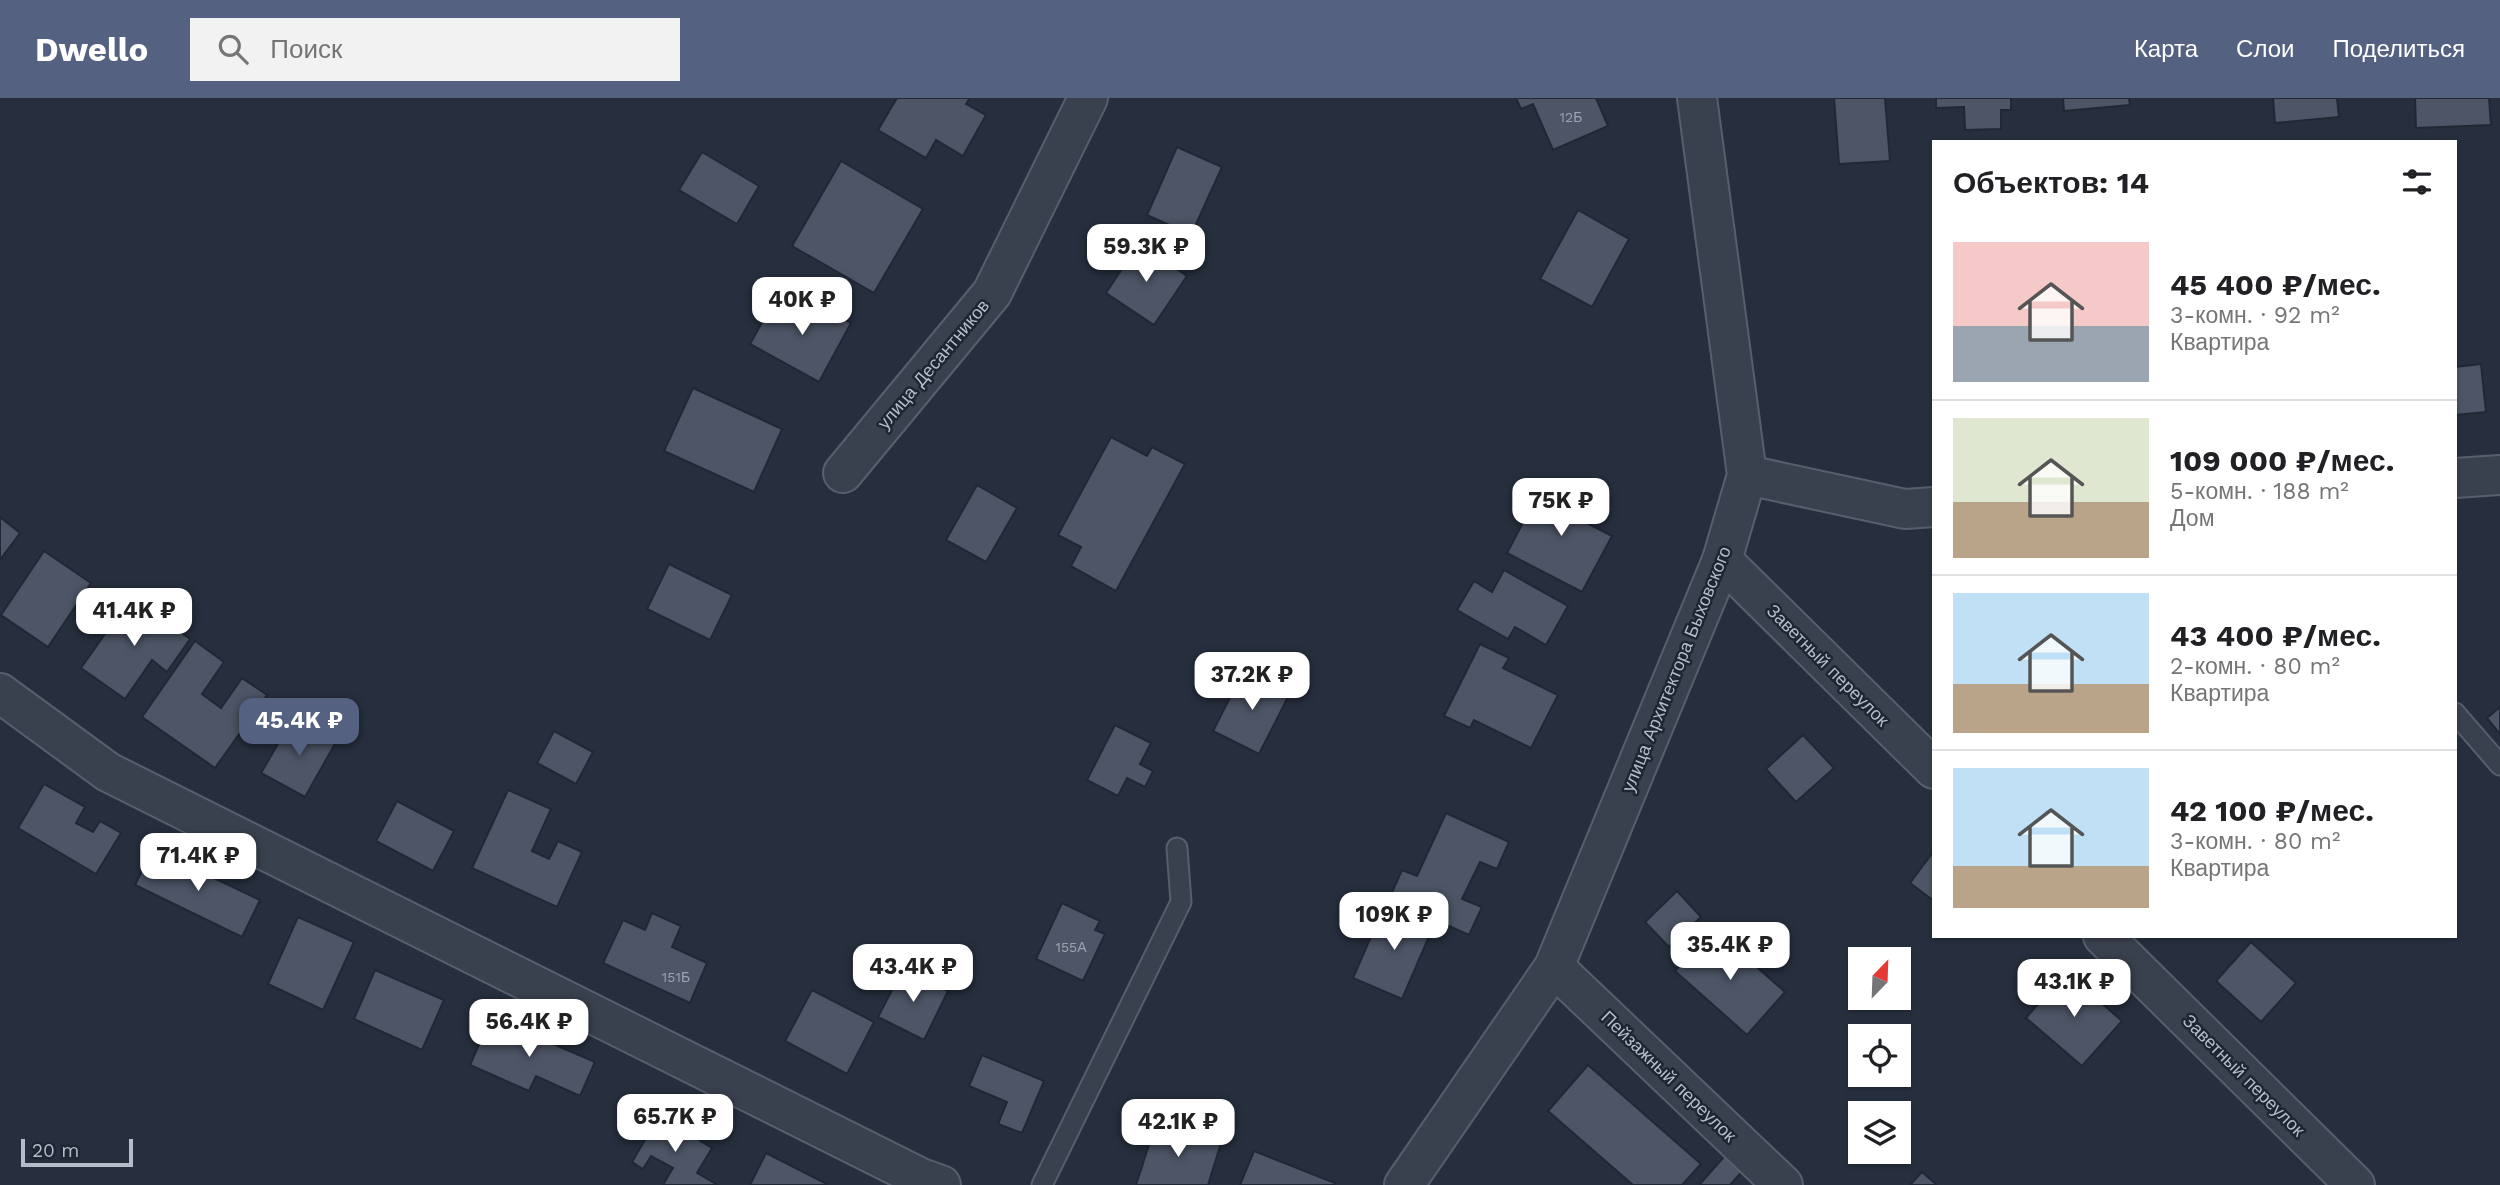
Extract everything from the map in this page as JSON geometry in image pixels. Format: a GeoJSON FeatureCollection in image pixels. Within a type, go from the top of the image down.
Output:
{"type":"FeatureCollection","features":[{"type":"Feature","properties":{"kind":"street","name":"улица Десантников"},"geometry":{"type":"LineString","coordinates":[[843,473],[992,293],[1088,98]]}},
{"type":"Feature","properties":{"kind":"street","name":"улица Архитектора Быховского"},"geometry":{"type":"LineString","coordinates":[[1404,1185],[1554,967],[1722,560],[1746,475],[1697,98]]}},
{"type":"Feature","properties":{"kind":"street"},"geometry":{"type":"LineString","coordinates":[[1746,475],[1905,509],[1932,507]]}},
{"type":"Feature","properties":{"kind":"street"},"geometry":{"type":"LineString","coordinates":[[2457,478],[2500,475]]}},
{"type":"Feature","properties":{"kind":"street","name":"Заветный переулок"},"geometry":{"type":"LineString","coordinates":[[1722,560],[1932,767]]}},
{"type":"Feature","properties":{"kind":"street"},"geometry":{"type":"LineString","coordinates":[[0,693],[108,772],[920,1178],[941,1185]]}},
{"type":"Feature","properties":{"kind":"street","name":"Заветный переулок"},"geometry":{"type":"LineString","coordinates":[[2105,938],[2355,1185]]}},
{"type":"Feature","properties":{"kind":"street","name":"Пейзажный переулок"},"geometry":{"type":"LineString","coordinates":[[1554,967],[1783,1185]]}},
{"type":"Feature","properties":{"kind":"lane"},"geometry":{"type":"LineString","coordinates":[[2457,715],[2500,765]]}},
{"type":"Feature","properties":{"kind":"lane"},"geometry":{"type":"LineString","coordinates":[[1042,1185],[1181,902],[1177,848]]}},
{"type":"Feature","properties":{"kind":"building"},"geometry":{"type":"Polygon","coordinates":[[[897,98],[970,98],[966,104],[986,115],[963,156],[936,140],[926,158],[878,130],[897,98]]]}},
{"type":"Feature","properties":{"kind":"building"},"geometry":{"type":"Polygon","coordinates":[[[1516,98],[1596,98],[1608,126],[1553,150],[1533,104],[1521,109],[1516,98]]]}},
{"type":"Feature","properties":{"kind":"building"},"geometry":{"type":"Polygon","coordinates":[[[1834,98],[1885,98],[1890,161],[1839,164],[1834,98]]]}},
{"type":"Feature","properties":{"kind":"building"},"geometry":{"type":"Polygon","coordinates":[[[1936,98],[2011,98],[2011,110],[2001,110],[2001,129],[1965,130],[1964,107],[1936,108],[1936,98]]]}},
{"type":"Feature","properties":{"kind":"building"},"geometry":{"type":"Polygon","coordinates":[[[2063,98],[2129,98],[2130,105],[2064,111],[2063,98]]]}},
{"type":"Feature","properties":{"kind":"building"},"geometry":{"type":"Polygon","coordinates":[[[2273,98],[2337,98],[2339,117],[2275,123],[2273,98]]]}},
{"type":"Feature","properties":{"kind":"building"},"geometry":{"type":"Polygon","coordinates":[[[2415,98],[2489,98],[2491,125],[2416,128],[2415,98]]]}},
{"type":"Feature","properties":{"kind":"building"},"geometry":{"type":"Polygon","coordinates":[[[1177,147],[1222,167],[1191,235],[1147,215],[1177,147]]]}},
{"type":"Feature","properties":{"kind":"building"},"geometry":{"type":"Polygon","coordinates":[[[702,152],[759,186],[737,224],[679,190],[702,152]]]}},
{"type":"Feature","properties":{"kind":"building"},"geometry":{"type":"Polygon","coordinates":[[[841,161],[923,209],[874,293],[792,246],[841,161]]]}},
{"type":"Feature","properties":{"kind":"building"},"geometry":{"type":"Polygon","coordinates":[[[1578,210],[1629,239],[1592,307],[1540,279],[1578,210]]]}},
{"type":"Feature","properties":{"kind":"building"},"geometry":{"type":"Polygon","coordinates":[[[1139,243],[1187,276],[1154,325],[1106,293],[1139,243]]]}},
{"type":"Feature","properties":{"kind":"building"},"geometry":{"type":"Polygon","coordinates":[[[797,294],[851,323],[819,382],[750,344],[769,310],[784,318],[797,294]]]}},
{"type":"Feature","properties":{"kind":"building"},"geometry":{"type":"Polygon","coordinates":[[[2481,364],[2486,412],[2457,415],[2457,367],[2481,364]]]}},
{"type":"Feature","properties":{"kind":"building"},"geometry":{"type":"Polygon","coordinates":[[[693,388],[782,429],[754,492],[664,451],[693,388]]]}},
{"type":"Feature","properties":{"kind":"building"},"geometry":{"type":"Polygon","coordinates":[[[1111,437],[1147,456],[1152,447],[1185,464],[1116,591],[1071,566],[1081,547],[1058,535],[1111,437]]]}},
{"type":"Feature","properties":{"kind":"building"},"geometry":{"type":"Polygon","coordinates":[[[1555,482],[1595,503],[1585,522],[1612,536],[1582,592],[1507,553],[1536,498],[1544,502],[1555,482]]]}},
{"type":"Feature","properties":{"kind":"building"},"geometry":{"type":"Polygon","coordinates":[[[977,485],[1017,508],[986,562],[946,540],[977,485]]]}},
{"type":"Feature","properties":{"kind":"building"},"geometry":{"type":"Polygon","coordinates":[[[0,517],[20,533],[0,560],[0,517]]]}},
{"type":"Feature","properties":{"kind":"building"},"geometry":{"type":"Polygon","coordinates":[[[44,551],[91,583],[48,647],[1,615],[44,551]]]}},
{"type":"Feature","properties":{"kind":"building"},"geometry":{"type":"Polygon","coordinates":[[[669,564],[732,595],[710,640],[647,609],[669,564]]]}},
{"type":"Feature","properties":{"kind":"building"},"geometry":{"type":"Polygon","coordinates":[[[1504,570],[1568,606],[1546,645],[1515,627],[1508,639],[1457,610],[1474,581],[1492,592],[1504,570]]]}},
{"type":"Feature","properties":{"kind":"building"},"geometry":{"type":"Polygon","coordinates":[[[131,597],[190,639],[167,672],[152,660],[125,699],[81,668],[131,597]]]}},
{"type":"Feature","properties":{"kind":"building"},"geometry":{"type":"Polygon","coordinates":[[[195,641],[224,662],[202,694],[221,708],[242,678],[267,695],[215,768],[142,717],[195,641]]]}},
{"type":"Feature","properties":{"kind":"building"},"geometry":{"type":"Polygon","coordinates":[[[1480,644],[1509,658],[1503,668],[1558,695],[1531,748],[1474,720],[1470,728],[1444,716],[1480,644]]]}},
{"type":"Feature","properties":{"kind":"building"},"geometry":{"type":"Polygon","coordinates":[[[1244,670],[1290,693],[1259,754],[1213,731],[1244,670]]]}},
{"type":"Feature","properties":{"kind":"building"},"geometry":{"type":"Polygon","coordinates":[[[2500,707],[2500,734],[2487,718],[2500,707]]]}},
{"type":"Feature","properties":{"kind":"building"},"geometry":{"type":"Polygon","coordinates":[[[293,718],[336,742],[305,797],[261,773],[293,718]]]}},
{"type":"Feature","properties":{"kind":"building"},"geometry":{"type":"Polygon","coordinates":[[[1115,725],[1151,743],[1140,764],[1153,771],[1145,787],[1127,778],[1118,796],[1087,780],[1115,725]]]}},
{"type":"Feature","properties":{"kind":"building"},"geometry":{"type":"Polygon","coordinates":[[[554,731],[593,752],[576,784],[537,763],[554,731]]]}},
{"type":"Feature","properties":{"kind":"building"},"geometry":{"type":"Polygon","coordinates":[[[1803,735],[1834,768],[1796,802],[1766,769],[1803,735]]]}},
{"type":"Feature","properties":{"kind":"building"},"geometry":{"type":"Polygon","coordinates":[[[44,784],[85,807],[76,823],[93,832],[100,821],[121,833],[96,874],[18,828],[44,784]]]}},
{"type":"Feature","properties":{"kind":"building"},"geometry":{"type":"Polygon","coordinates":[[[508,790],[551,809],[532,851],[549,859],[558,841],[582,852],[557,907],[472,868],[508,790]]]}},
{"type":"Feature","properties":{"kind":"building"},"geometry":{"type":"Polygon","coordinates":[[[397,801],[454,831],[433,871],[376,841],[397,801]]]}},
{"type":"Feature","properties":{"kind":"building"},"geometry":{"type":"Polygon","coordinates":[[[1446,813],[1509,842],[1497,869],[1480,862],[1462,899],[1482,907],[1469,935],[1389,899],[1402,870],[1417,876],[1446,813]]]}},
{"type":"Feature","properties":{"kind":"building"},"geometry":{"type":"Polygon","coordinates":[[[153,849],[260,900],[242,937],[135,885],[153,849]]]}},
{"type":"Feature","properties":{"kind":"building"},"geometry":{"type":"Polygon","coordinates":[[[1932,854],[1932,900],[1910,883],[1932,854]]]}},
{"type":"Feature","properties":{"kind":"building"},"geometry":{"type":"Polygon","coordinates":[[[1677,891],[1701,917],[1669,947],[1645,922],[1677,891]]]}},
{"type":"Feature","properties":{"kind":"building"},"geometry":{"type":"Polygon","coordinates":[[[1062,903],[1100,921],[1095,930],[1105,934],[1083,981],[1036,959],[1062,903]]]}},
{"type":"Feature","properties":{"kind":"building"},"geometry":{"type":"Polygon","coordinates":[[[1385,904],[1434,925],[1402,999],[1353,978],[1385,904]]]}},
{"type":"Feature","properties":{"kind":"building"},"geometry":{"type":"Polygon","coordinates":[[[652,913],[681,926],[672,947],[707,963],[690,1003],[603,963],[623,920],[645,930],[652,913]]]}},
{"type":"Feature","properties":{"kind":"building"},"geometry":{"type":"Polygon","coordinates":[[[298,917],[354,942],[323,1010],[268,984],[298,917]]]}},
{"type":"Feature","properties":{"kind":"building"},"geometry":{"type":"Polygon","coordinates":[[[1713,928],[1785,992],[1747,1035],[1675,971],[1713,928]]]}},
{"type":"Feature","properties":{"kind":"building"},"geometry":{"type":"Polygon","coordinates":[[[2251,942],[2296,983],[2261,1022],[2216,981],[2251,942]]]}},
{"type":"Feature","properties":{"kind":"building"},"geometry":{"type":"Polygon","coordinates":[[[903,969],[948,991],[924,1040],[878,1017],[903,969]]]}},
{"type":"Feature","properties":{"kind":"building"},"geometry":{"type":"Polygon","coordinates":[[[375,970],[444,1000],[422,1050],[354,1019],[375,970]]]}},
{"type":"Feature","properties":{"kind":"building"},"geometry":{"type":"Polygon","coordinates":[[[2066,972],[2122,1021],[2082,1066],[2026,1018],[2066,972]]]}},
{"type":"Feature","properties":{"kind":"building"},"geometry":{"type":"Polygon","coordinates":[[[812,990],[874,1022],[847,1074],[785,1041],[812,990]]]}},
{"type":"Feature","properties":{"kind":"building"},"geometry":{"type":"Polygon","coordinates":[[[491,1017],[595,1062],[580,1096],[536,1076],[529,1091],[470,1065],[491,1017]]]}},
{"type":"Feature","properties":{"kind":"building"},"geometry":{"type":"Polygon","coordinates":[[[982,1055],[1044,1081],[1022,1133],[998,1124],[1007,1102],[969,1086],[982,1055]]]}},
{"type":"Feature","properties":{"kind":"building"},"geometry":{"type":"Polygon","coordinates":[[[1588,1065],[1701,1164],[1682,1185],[1633,1185],[1548,1111],[1588,1065]]]}},
{"type":"Feature","properties":{"kind":"building"},"geometry":{"type":"Polygon","coordinates":[[[659,1116],[712,1148],[697,1173],[718,1185],[663,1185],[673,1168],[651,1156],[643,1169],[632,1162],[659,1116]]]}},
{"type":"Feature","properties":{"kind":"building"},"geometry":{"type":"Polygon","coordinates":[[[1156,1123],[1221,1143],[1208,1185],[1136,1185],[1156,1123]]]}},
{"type":"Feature","properties":{"kind":"building"},"geometry":{"type":"Polygon","coordinates":[[[1254,1151],[1335,1183],[1240,1185],[1254,1151]]]}},
{"type":"Feature","properties":{"kind":"building"},"geometry":{"type":"Polygon","coordinates":[[[1729,1151],[1746,1167],[1730,1185],[1701,1185],[1700,1184],[1729,1151]]]}},
{"type":"Feature","properties":{"kind":"building"},"geometry":{"type":"Polygon","coordinates":[[[766,1153],[827,1184],[750,1185],[766,1153]]]}},
{"type":"Feature","properties":{"kind":"building"},"geometry":{"type":"Polygon","coordinates":[[[1922,1172],[1937,1185],[1910,1185],[1922,1172]]]}}]}
